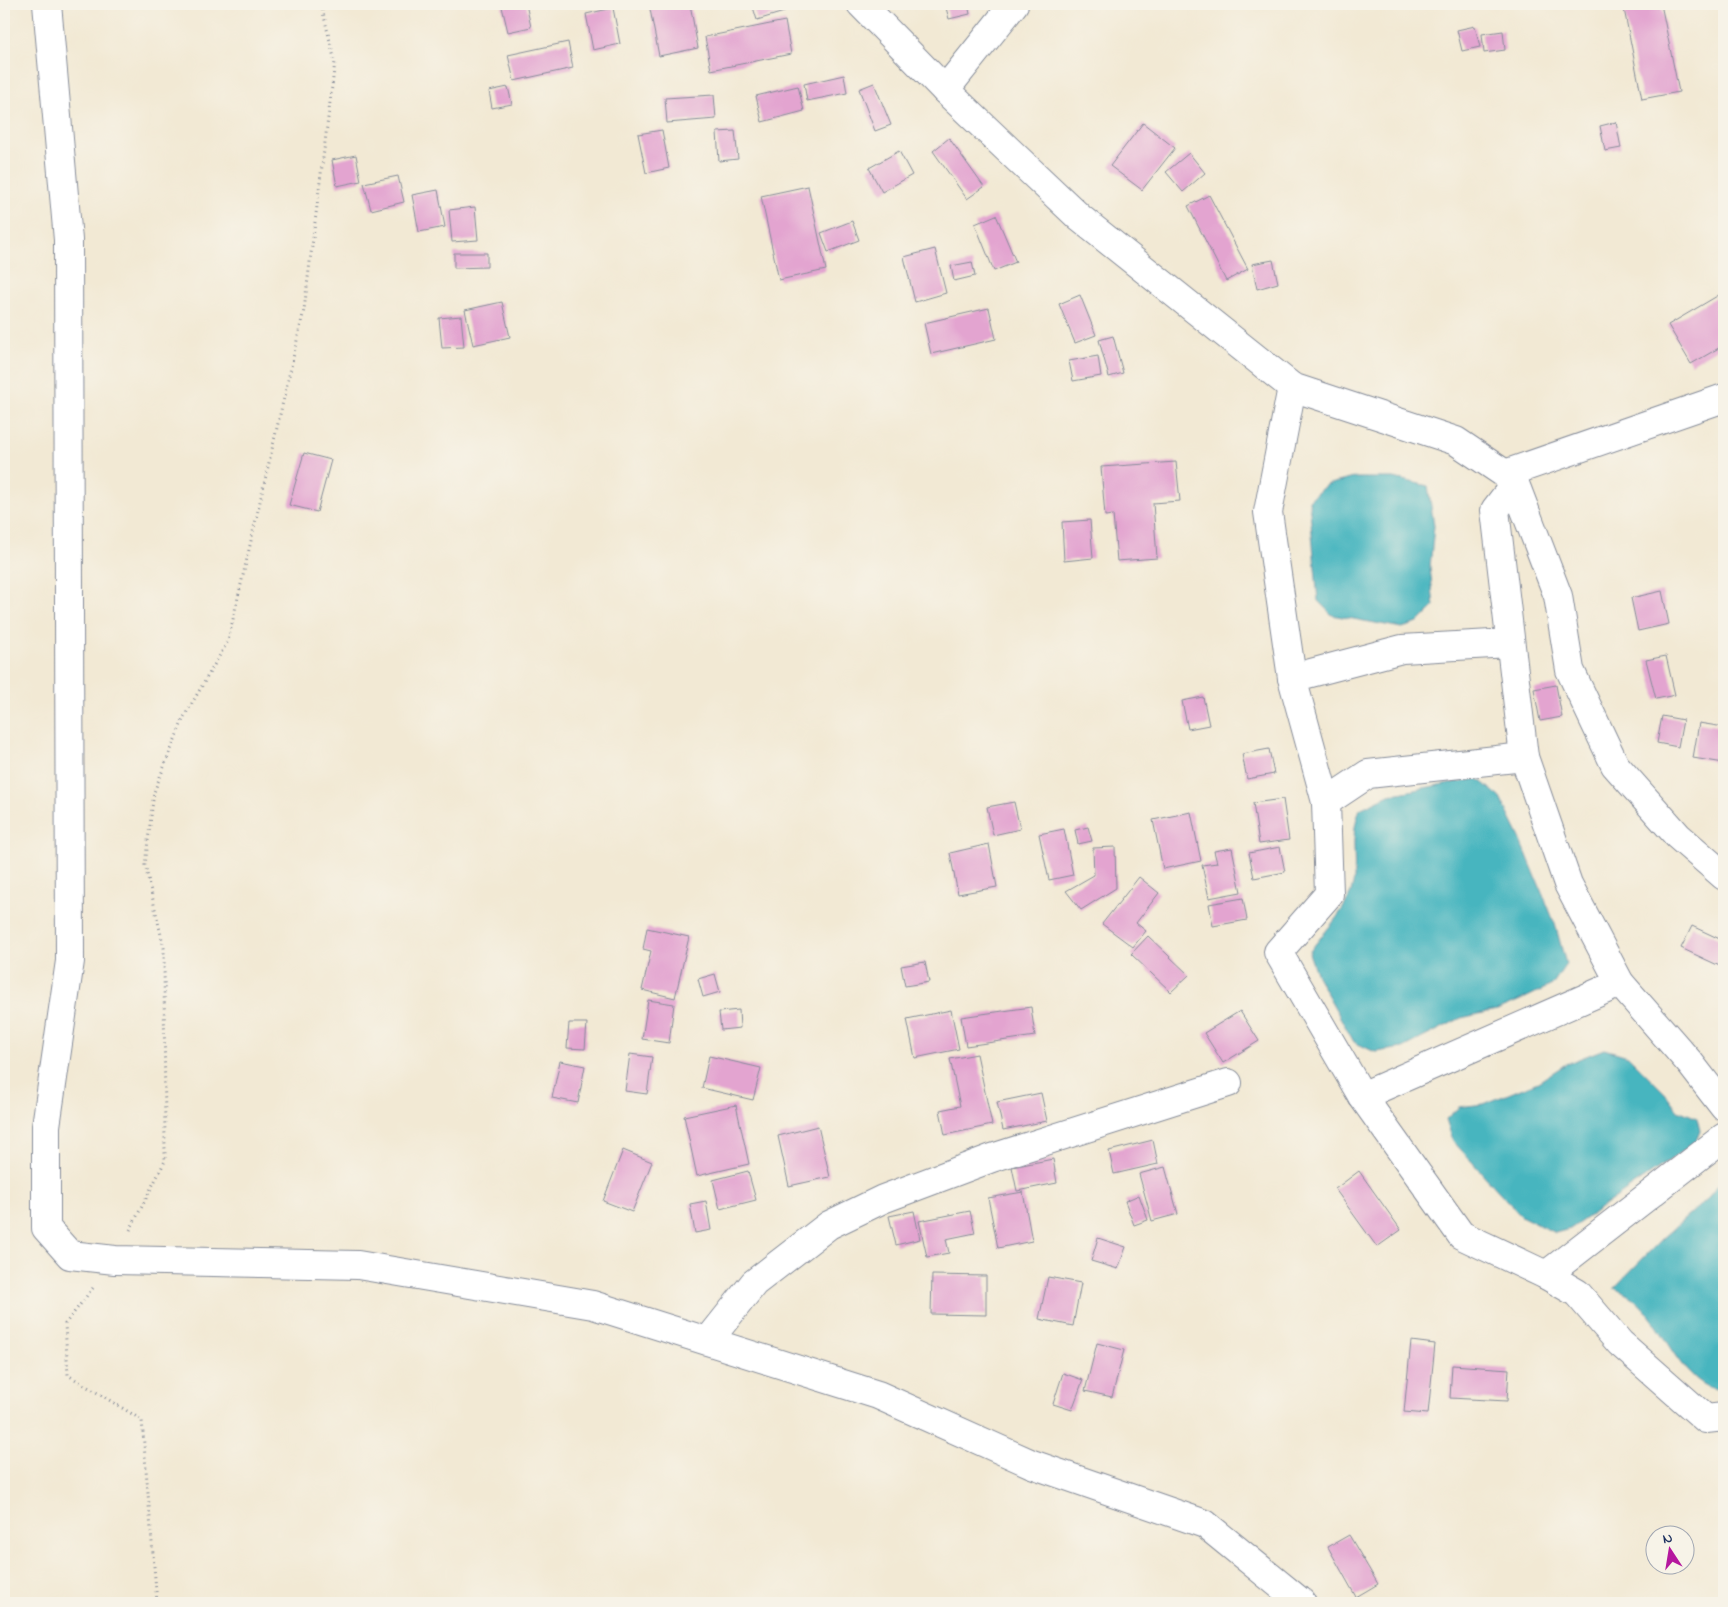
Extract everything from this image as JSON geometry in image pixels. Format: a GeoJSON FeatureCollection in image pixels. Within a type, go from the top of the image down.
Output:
{"type":"FeatureCollection","features":[{"type":"Feature","properties":{"kind":"street"},"geometry":{"type":"LineString","coordinates":[[47,4],[68,240],[70,961],[46,1126],[46,1228],[70,1255],[115,1260],[358,1265],[593,1305],[878,1395],[1032,1464],[1205,1524],[1302,1603]]}},
{"type":"Feature","properties":{"kind":"street"},"geometry":{"type":"LineString","coordinates":[[861,4],[945,90],[1080,218],[1292,387],[1456,441],[1510,479],[1558,596],[1570,670],[1615,765],[1678,836],[1724,876]]}},
{"type":"Feature","properties":{"kind":"street"},"geometry":{"type":"LineString","coordinates":[[945,90],[1014,4]]}},
{"type":"Feature","properties":{"kind":"street"},"geometry":{"type":"LineString","coordinates":[[1292,387],[1268,512],[1292,678],[1326,802],[1329,894],[1278,952],[1362,1096],[1461,1235],[1546,1275],[1577,1293],[1620,1343],[1706,1419],[1724,1417]]}},
{"type":"Feature","properties":{"kind":"street"},"geometry":{"type":"LineString","coordinates":[[1724,398],[1510,479],[1495,510],[1524,758],[1568,884],[1620,983],[1690,1063],[1724,1107]]}},
{"type":"Feature","properties":{"kind":"street"},"geometry":{"type":"LineString","coordinates":[[1292,678],[1402,649],[1510,643]]}},
{"type":"Feature","properties":{"kind":"street"},"geometry":{"type":"LineString","coordinates":[[1326,802],[1368,774],[1524,758]]}},
{"type":"Feature","properties":{"kind":"street"},"geometry":{"type":"LineString","coordinates":[[1362,1096],[1620,983]]}},
{"type":"Feature","properties":{"kind":"street"},"geometry":{"type":"LineString","coordinates":[[708,1341],[754,1283],[829,1225],[883,1199],[992,1158],[1228,1083]]}},
{"type":"Feature","properties":{"kind":"street"},"geometry":{"type":"LineString","coordinates":[[1546,1275],[1724,1137]]}},
{"type":"Feature","properties":{"kind":"path"},"geometry":{"type":"LineString","coordinates":[[157,1603],[142,1420],[68,1374],[65,1324],[115,1260],[165,1161],[164,948],[145,865],[154,792],[184,717],[228,641],[304,310],[335,62],[321,4]]}},
{"type":"Feature","properties":{"kind":"water"},"geometry":{"type":"Polygon","coordinates":[[[1354,478],[1394,478],[1428,486],[1434,526],[1430,567],[1434,607],[1418,623],[1402,628],[1332,615],[1318,601],[1309,500],[1326,485],[1354,478]]]}},
{"type":"Feature","properties":{"kind":"water"},"geometry":{"type":"Polygon","coordinates":[[[1478,779],[1500,797],[1520,838],[1555,924],[1566,964],[1552,985],[1525,998],[1497,1010],[1461,1018],[1403,1048],[1375,1052],[1354,1042],[1317,976],[1309,953],[1343,909],[1352,889],[1354,878],[1354,835],[1360,809],[1389,795],[1478,779]]]}},
{"type":"Feature","properties":{"kind":"water"},"geometry":{"type":"Polygon","coordinates":[[[1604,1049],[1628,1056],[1665,1093],[1678,1110],[1697,1118],[1700,1131],[1695,1143],[1570,1229],[1555,1233],[1521,1216],[1453,1141],[1446,1119],[1459,1107],[1484,1104],[1538,1082],[1566,1064],[1604,1049]]]}},
{"type":"Feature","properties":{"kind":"water"},"geometry":{"type":"Polygon","coordinates":[[[1724,1178],[1724,1391],[1709,1387],[1698,1380],[1679,1359],[1644,1309],[1632,1297],[1614,1288],[1662,1239],[1706,1200],[1724,1178]]]}},
{"type":"Feature","properties":{"kind":"building"},"geometry":{"type":"Polygon","coordinates":[[[526,4],[531,27],[508,32],[502,7],[526,4]]]}},
{"type":"Feature","properties":{"kind":"building"},"geometry":{"type":"Polygon","coordinates":[[[649,4],[690,4],[698,48],[659,56],[649,4]]]}},
{"type":"Feature","properties":{"kind":"building"},"geometry":{"type":"Polygon","coordinates":[[[752,4],[782,4],[784,12],[757,20],[752,4]]]}},
{"type":"Feature","properties":{"kind":"building"},"geometry":{"type":"Polygon","coordinates":[[[945,4],[968,4],[970,14],[949,19],[945,4]]]}},
{"type":"Feature","properties":{"kind":"building"},"geometry":{"type":"Polygon","coordinates":[[[1623,4],[1661,4],[1679,92],[1642,99],[1623,4]]]}},
{"type":"Feature","properties":{"kind":"building"},"geometry":{"type":"Polygon","coordinates":[[[613,8],[620,44],[593,50],[586,14],[613,8]]]}},
{"type":"Feature","properties":{"kind":"building"},"geometry":{"type":"Polygon","coordinates":[[[785,21],[791,54],[711,70],[705,37],[785,21]]]}},
{"type":"Feature","properties":{"kind":"building"},"geometry":{"type":"Polygon","coordinates":[[[1475,26],[1480,47],[1462,51],[1457,30],[1475,26]]]}},
{"type":"Feature","properties":{"kind":"building"},"geometry":{"type":"Polygon","coordinates":[[[1503,31],[1505,50],[1484,53],[1482,34],[1503,31]]]}},
{"type":"Feature","properties":{"kind":"building"},"geometry":{"type":"Polygon","coordinates":[[[568,42],[573,68],[514,81],[508,55],[568,42]]]}},
{"type":"Feature","properties":{"kind":"building"},"geometry":{"type":"Polygon","coordinates":[[[844,75],[847,93],[807,101],[804,84],[844,75]]]}},
{"type":"Feature","properties":{"kind":"building"},"geometry":{"type":"Polygon","coordinates":[[[874,83],[891,125],[875,131],[859,89],[874,83]]]}},
{"type":"Feature","properties":{"kind":"building"},"geometry":{"type":"Polygon","coordinates":[[[798,86],[804,111],[762,122],[756,96],[798,86]]]}},
{"type":"Feature","properties":{"kind":"building"},"geometry":{"type":"Polygon","coordinates":[[[508,87],[512,104],[492,108],[489,91],[508,87]]]}},
{"type":"Feature","properties":{"kind":"building"},"geometry":{"type":"Polygon","coordinates":[[[714,95],[716,119],[667,123],[665,98],[714,95]]]}},
{"type":"Feature","properties":{"kind":"building"},"geometry":{"type":"Polygon","coordinates":[[[1616,122],[1621,148],[1605,151],[1600,126],[1616,122]]]}},
{"type":"Feature","properties":{"kind":"building"},"geometry":{"type":"Polygon","coordinates":[[[1143,123],[1175,148],[1142,190],[1110,166],[1143,123]]]}},
{"type":"Feature","properties":{"kind":"building"},"geometry":{"type":"Polygon","coordinates":[[[662,130],[669,168],[646,173],[638,134],[662,130]]]}},
{"type":"Feature","properties":{"kind":"building"},"geometry":{"type":"Polygon","coordinates":[[[735,131],[738,159],[719,161],[717,132],[735,131]]]}},
{"type":"Feature","properties":{"kind":"building"},"geometry":{"type":"Polygon","coordinates":[[[949,138],[984,187],[967,199],[933,151],[949,138]]]}},
{"type":"Feature","properties":{"kind":"building"},"geometry":{"type":"Polygon","coordinates":[[[899,151],[912,175],[882,192],[869,168],[899,151]]]}},
{"type":"Feature","properties":{"kind":"building"},"geometry":{"type":"Polygon","coordinates":[[[1189,153],[1205,173],[1183,192],[1166,172],[1189,153]]]}},
{"type":"Feature","properties":{"kind":"building"},"geometry":{"type":"Polygon","coordinates":[[[356,155],[361,181],[337,186],[332,160],[356,155]]]}},
{"type":"Feature","properties":{"kind":"building"},"geometry":{"type":"Polygon","coordinates":[[[398,176],[404,202],[371,210],[364,183],[398,176]]]}},
{"type":"Feature","properties":{"kind":"building"},"geometry":{"type":"Polygon","coordinates":[[[808,186],[826,270],[779,280],[761,196],[808,186]]]}},
{"type":"Feature","properties":{"kind":"building"},"geometry":{"type":"Polygon","coordinates":[[[438,190],[445,227],[419,232],[412,195],[438,190]]]}},
{"type":"Feature","properties":{"kind":"building"},"geometry":{"type":"Polygon","coordinates":[[[1209,195],[1248,269],[1226,281],[1188,206],[1209,195]]]}},
{"type":"Feature","properties":{"kind":"building"},"geometry":{"type":"Polygon","coordinates":[[[475,207],[478,240],[452,242],[449,210],[475,207]]]}},
{"type":"Feature","properties":{"kind":"building"},"geometry":{"type":"Polygon","coordinates":[[[996,215],[1016,262],[994,271],[975,224],[996,215]]]}},
{"type":"Feature","properties":{"kind":"building"},"geometry":{"type":"Polygon","coordinates":[[[852,221],[859,240],[828,252],[821,233],[852,221]]]}},
{"type":"Feature","properties":{"kind":"building"},"geometry":{"type":"Polygon","coordinates":[[[935,249],[946,293],[915,302],[904,257],[935,249]]]}},
{"type":"Feature","properties":{"kind":"building"},"geometry":{"type":"Polygon","coordinates":[[[454,253],[487,253],[487,267],[454,268],[454,253]]]}},
{"type":"Feature","properties":{"kind":"building"},"geometry":{"type":"Polygon","coordinates":[[[1273,260],[1278,283],[1257,289],[1252,264],[1273,260]]]}},
{"type":"Feature","properties":{"kind":"building"},"geometry":{"type":"Polygon","coordinates":[[[972,262],[975,276],[954,281],[951,266],[972,262]]]}},
{"type":"Feature","properties":{"kind":"building"},"geometry":{"type":"Polygon","coordinates":[[[1724,292],[1724,345],[1691,364],[1668,325],[1724,292]]]}},
{"type":"Feature","properties":{"kind":"building"},"geometry":{"type":"Polygon","coordinates":[[[1080,295],[1096,335],[1075,343],[1059,304],[1080,295]]]}},
{"type":"Feature","properties":{"kind":"building"},"geometry":{"type":"Polygon","coordinates":[[[502,302],[510,337],[473,345],[465,310],[502,302]]]}},
{"type":"Feature","properties":{"kind":"building"},"geometry":{"type":"Polygon","coordinates":[[[989,308],[996,339],[931,354],[924,323],[989,308]]]}},
{"type":"Feature","properties":{"kind":"building"},"geometry":{"type":"Polygon","coordinates":[[[461,316],[464,347],[442,348],[439,318],[461,316]]]}},
{"type":"Feature","properties":{"kind":"building"},"geometry":{"type":"Polygon","coordinates":[[[1113,336],[1123,373],[1109,377],[1099,340],[1113,336]]]}},
{"type":"Feature","properties":{"kind":"building"},"geometry":{"type":"Polygon","coordinates":[[[1098,356],[1101,376],[1073,381],[1069,361],[1098,356]]]}},
{"type":"Feature","properties":{"kind":"building"},"geometry":{"type":"Polygon","coordinates":[[[304,453],[331,460],[317,512],[289,505],[304,453]]]}},
{"type":"Feature","properties":{"kind":"building"},"geometry":{"type":"Polygon","coordinates":[[[1176,462],[1180,501],[1153,503],[1157,558],[1117,561],[1113,515],[1105,516],[1101,467],[1176,462]]]}},
{"type":"Feature","properties":{"kind":"building"},"geometry":{"type":"Polygon","coordinates":[[[1090,520],[1093,558],[1064,561],[1062,522],[1090,520]]]}},
{"type":"Feature","properties":{"kind":"building"},"geometry":{"type":"Polygon","coordinates":[[[1662,591],[1669,624],[1638,631],[1631,598],[1662,591]]]}},
{"type":"Feature","properties":{"kind":"building"},"geometry":{"type":"Polygon","coordinates":[[[1666,656],[1675,695],[1656,699],[1646,660],[1666,656]]]}},
{"type":"Feature","properties":{"kind":"building"},"geometry":{"type":"Polygon","coordinates":[[[1556,685],[1562,717],[1540,721],[1534,689],[1556,685]]]}},
{"type":"Feature","properties":{"kind":"building"},"geometry":{"type":"Polygon","coordinates":[[[1203,697],[1209,725],[1188,729],[1182,701],[1203,697]]]}},
{"type":"Feature","properties":{"kind":"building"},"geometry":{"type":"Polygon","coordinates":[[[1662,716],[1683,720],[1678,747],[1657,743],[1662,716]]]}},
{"type":"Feature","properties":{"kind":"building"},"geometry":{"type":"Polygon","coordinates":[[[1699,723],[1724,727],[1724,763],[1693,758],[1699,723]]]}},
{"type":"Feature","properties":{"kind":"building"},"geometry":{"type":"Polygon","coordinates":[[[1269,749],[1274,774],[1247,779],[1242,754],[1269,749]]]}},
{"type":"Feature","properties":{"kind":"building"},"geometry":{"type":"Polygon","coordinates":[[[1283,799],[1289,840],[1259,844],[1253,803],[1283,799]]]}},
{"type":"Feature","properties":{"kind":"building"},"geometry":{"type":"Polygon","coordinates":[[[1014,802],[1020,829],[993,835],[987,807],[1014,802]]]}},
{"type":"Feature","properties":{"kind":"building"},"geometry":{"type":"Polygon","coordinates":[[[1191,812],[1201,861],[1163,869],[1153,820],[1191,812]]]}},
{"type":"Feature","properties":{"kind":"building"},"geometry":{"type":"Polygon","coordinates":[[[1088,827],[1092,841],[1078,844],[1075,830],[1088,827]]]}},
{"type":"Feature","properties":{"kind":"building"},"geometry":{"type":"Polygon","coordinates":[[[1064,829],[1073,875],[1049,880],[1039,834],[1064,829]]]}},
{"type":"Feature","properties":{"kind":"building"},"geometry":{"type":"Polygon","coordinates":[[[989,844],[997,887],[958,894],[950,853],[989,844]]]}},
{"type":"Feature","properties":{"kind":"building"},"geometry":{"type":"Polygon","coordinates":[[[1115,847],[1116,888],[1081,910],[1066,891],[1094,875],[1093,848],[1115,847]]]}},
{"type":"Feature","properties":{"kind":"building"},"geometry":{"type":"Polygon","coordinates":[[[1280,847],[1285,872],[1254,878],[1249,853],[1280,847]]]}},
{"type":"Feature","properties":{"kind":"building"},"geometry":{"type":"Polygon","coordinates":[[[1232,848],[1241,892],[1209,898],[1202,865],[1217,863],[1214,851],[1232,848]]]}},
{"type":"Feature","properties":{"kind":"building"},"geometry":{"type":"Polygon","coordinates":[[[1139,877],[1159,893],[1136,923],[1146,931],[1133,947],[1102,924],[1139,877]]]}},
{"type":"Feature","properties":{"kind":"building"},"geometry":{"type":"Polygon","coordinates":[[[1243,898],[1247,920],[1213,926],[1209,904],[1243,898]]]}},
{"type":"Feature","properties":{"kind":"building"},"geometry":{"type":"Polygon","coordinates":[[[1692,926],[1724,941],[1724,968],[1681,948],[1692,926]]]}},
{"type":"Feature","properties":{"kind":"building"},"geometry":{"type":"Polygon","coordinates":[[[647,928],[689,937],[675,998],[642,990],[651,951],[643,949],[647,928]]]}},
{"type":"Feature","properties":{"kind":"building"},"geometry":{"type":"Polygon","coordinates":[[[1148,936],[1189,975],[1171,992],[1131,954],[1148,936]]]}},
{"type":"Feature","properties":{"kind":"building"},"geometry":{"type":"Polygon","coordinates":[[[925,962],[929,982],[905,986],[901,966],[925,962]]]}},
{"type":"Feature","properties":{"kind":"building"},"geometry":{"type":"Polygon","coordinates":[[[715,974],[720,992],[703,997],[698,979],[715,974]]]}},
{"type":"Feature","properties":{"kind":"building"},"geometry":{"type":"Polygon","coordinates":[[[648,1000],[674,1004],[669,1043],[642,1039],[648,1000]]]}},
{"type":"Feature","properties":{"kind":"building"},"geometry":{"type":"Polygon","coordinates":[[[1031,1007],[1035,1036],[966,1046],[961,1017],[1031,1007]]]}},
{"type":"Feature","properties":{"kind":"building"},"geometry":{"type":"Polygon","coordinates":[[[739,1010],[740,1028],[721,1030],[719,1012],[739,1010]]]}},
{"type":"Feature","properties":{"kind":"building"},"geometry":{"type":"Polygon","coordinates":[[[951,1010],[959,1049],[915,1058],[907,1019],[951,1010]]]}},
{"type":"Feature","properties":{"kind":"building"},"geometry":{"type":"Polygon","coordinates":[[[1240,1011],[1259,1041],[1223,1063],[1204,1033],[1240,1011]]]}},
{"type":"Feature","properties":{"kind":"building"},"geometry":{"type":"Polygon","coordinates":[[[569,1023],[587,1023],[585,1049],[567,1048],[569,1023]]]}},
{"type":"Feature","properties":{"kind":"building"},"geometry":{"type":"Polygon","coordinates":[[[630,1054],[652,1057],[647,1094],[625,1091],[630,1054]]]}},
{"type":"Feature","properties":{"kind":"building"},"geometry":{"type":"Polygon","coordinates":[[[977,1054],[992,1125],[945,1135],[940,1110],[960,1106],[950,1059],[977,1054]]]}},
{"type":"Feature","properties":{"kind":"building"},"geometry":{"type":"Polygon","coordinates":[[[709,1056],[761,1068],[753,1100],[702,1088],[709,1056]]]}},
{"type":"Feature","properties":{"kind":"building"},"geometry":{"type":"Polygon","coordinates":[[[560,1061],[585,1066],[578,1103],[552,1098],[560,1061]]]}},
{"type":"Feature","properties":{"kind":"building"},"geometry":{"type":"Polygon","coordinates":[[[1041,1093],[1047,1121],[1003,1130],[997,1102],[1041,1093]]]}},
{"type":"Feature","properties":{"kind":"building"},"geometry":{"type":"Polygon","coordinates":[[[736,1105],[749,1164],[697,1176],[684,1116],[736,1105]]]}},
{"type":"Feature","properties":{"kind":"building"},"geometry":{"type":"Polygon","coordinates":[[[818,1126],[830,1177],[789,1186],[778,1136],[818,1126]]]}},
{"type":"Feature","properties":{"kind":"building"},"geometry":{"type":"Polygon","coordinates":[[[1153,1140],[1158,1164],[1114,1174],[1109,1151],[1153,1140]]]}},
{"type":"Feature","properties":{"kind":"building"},"geometry":{"type":"Polygon","coordinates":[[[623,1150],[652,1162],[632,1212],[603,1201],[623,1150]]]}},
{"type":"Feature","properties":{"kind":"building"},"geometry":{"type":"Polygon","coordinates":[[[1053,1159],[1057,1183],[1017,1191],[1012,1167],[1053,1159]]]}},
{"type":"Feature","properties":{"kind":"building"},"geometry":{"type":"Polygon","coordinates":[[[1165,1167],[1178,1214],[1152,1221],[1139,1174],[1165,1167]]]}},
{"type":"Feature","properties":{"kind":"building"},"geometry":{"type":"Polygon","coordinates":[[[748,1171],[756,1200],[720,1209],[713,1180],[748,1171]]]}},
{"type":"Feature","properties":{"kind":"building"},"geometry":{"type":"Polygon","coordinates":[[[1359,1171],[1401,1230],[1377,1247],[1335,1189],[1359,1171]]]}},
{"type":"Feature","properties":{"kind":"building"},"geometry":{"type":"Polygon","coordinates":[[[1023,1192],[1032,1241],[998,1248],[988,1198],[1023,1192]]]}},
{"type":"Feature","properties":{"kind":"building"},"geometry":{"type":"Polygon","coordinates":[[[1139,1195],[1148,1220],[1134,1225],[1125,1201],[1139,1195]]]}},
{"type":"Feature","properties":{"kind":"building"},"geometry":{"type":"Polygon","coordinates":[[[706,1201],[711,1230],[695,1233],[690,1204],[706,1201]]]}},
{"type":"Feature","properties":{"kind":"building"},"geometry":{"type":"Polygon","coordinates":[[[914,1211],[920,1239],[896,1245],[889,1216],[914,1211]]]}},
{"type":"Feature","properties":{"kind":"building"},"geometry":{"type":"Polygon","coordinates":[[[970,1211],[975,1233],[946,1239],[949,1253],[927,1257],[919,1221],[970,1211]]]}},
{"type":"Feature","properties":{"kind":"building"},"geometry":{"type":"Polygon","coordinates":[[[1098,1238],[1126,1247],[1118,1269],[1091,1261],[1098,1238]]]}},
{"type":"Feature","properties":{"kind":"building"},"geometry":{"type":"Polygon","coordinates":[[[932,1275],[986,1276],[986,1315],[931,1314],[932,1275]]]}},
{"type":"Feature","properties":{"kind":"building"},"geometry":{"type":"Polygon","coordinates":[[[1048,1277],[1081,1283],[1073,1326],[1039,1319],[1048,1277]]]}},
{"type":"Feature","properties":{"kind":"building"},"geometry":{"type":"Polygon","coordinates":[[[1411,1341],[1435,1344],[1428,1414],[1404,1412],[1411,1341]]]}},
{"type":"Feature","properties":{"kind":"building"},"geometry":{"type":"Polygon","coordinates":[[[1097,1343],[1124,1350],[1112,1397],[1085,1391],[1097,1343]]]}},
{"type":"Feature","properties":{"kind":"building"},"geometry":{"type":"Polygon","coordinates":[[[1452,1365],[1509,1369],[1507,1401],[1450,1398],[1452,1365]]]}},
{"type":"Feature","properties":{"kind":"building"},"geometry":{"type":"Polygon","coordinates":[[[1063,1373],[1083,1380],[1072,1410],[1053,1404],[1063,1373]]]}},
{"type":"Feature","properties":{"kind":"building"},"geometry":{"type":"Polygon","coordinates":[[[1349,1535],[1378,1584],[1356,1597],[1328,1547],[1349,1535]]]}}]}
